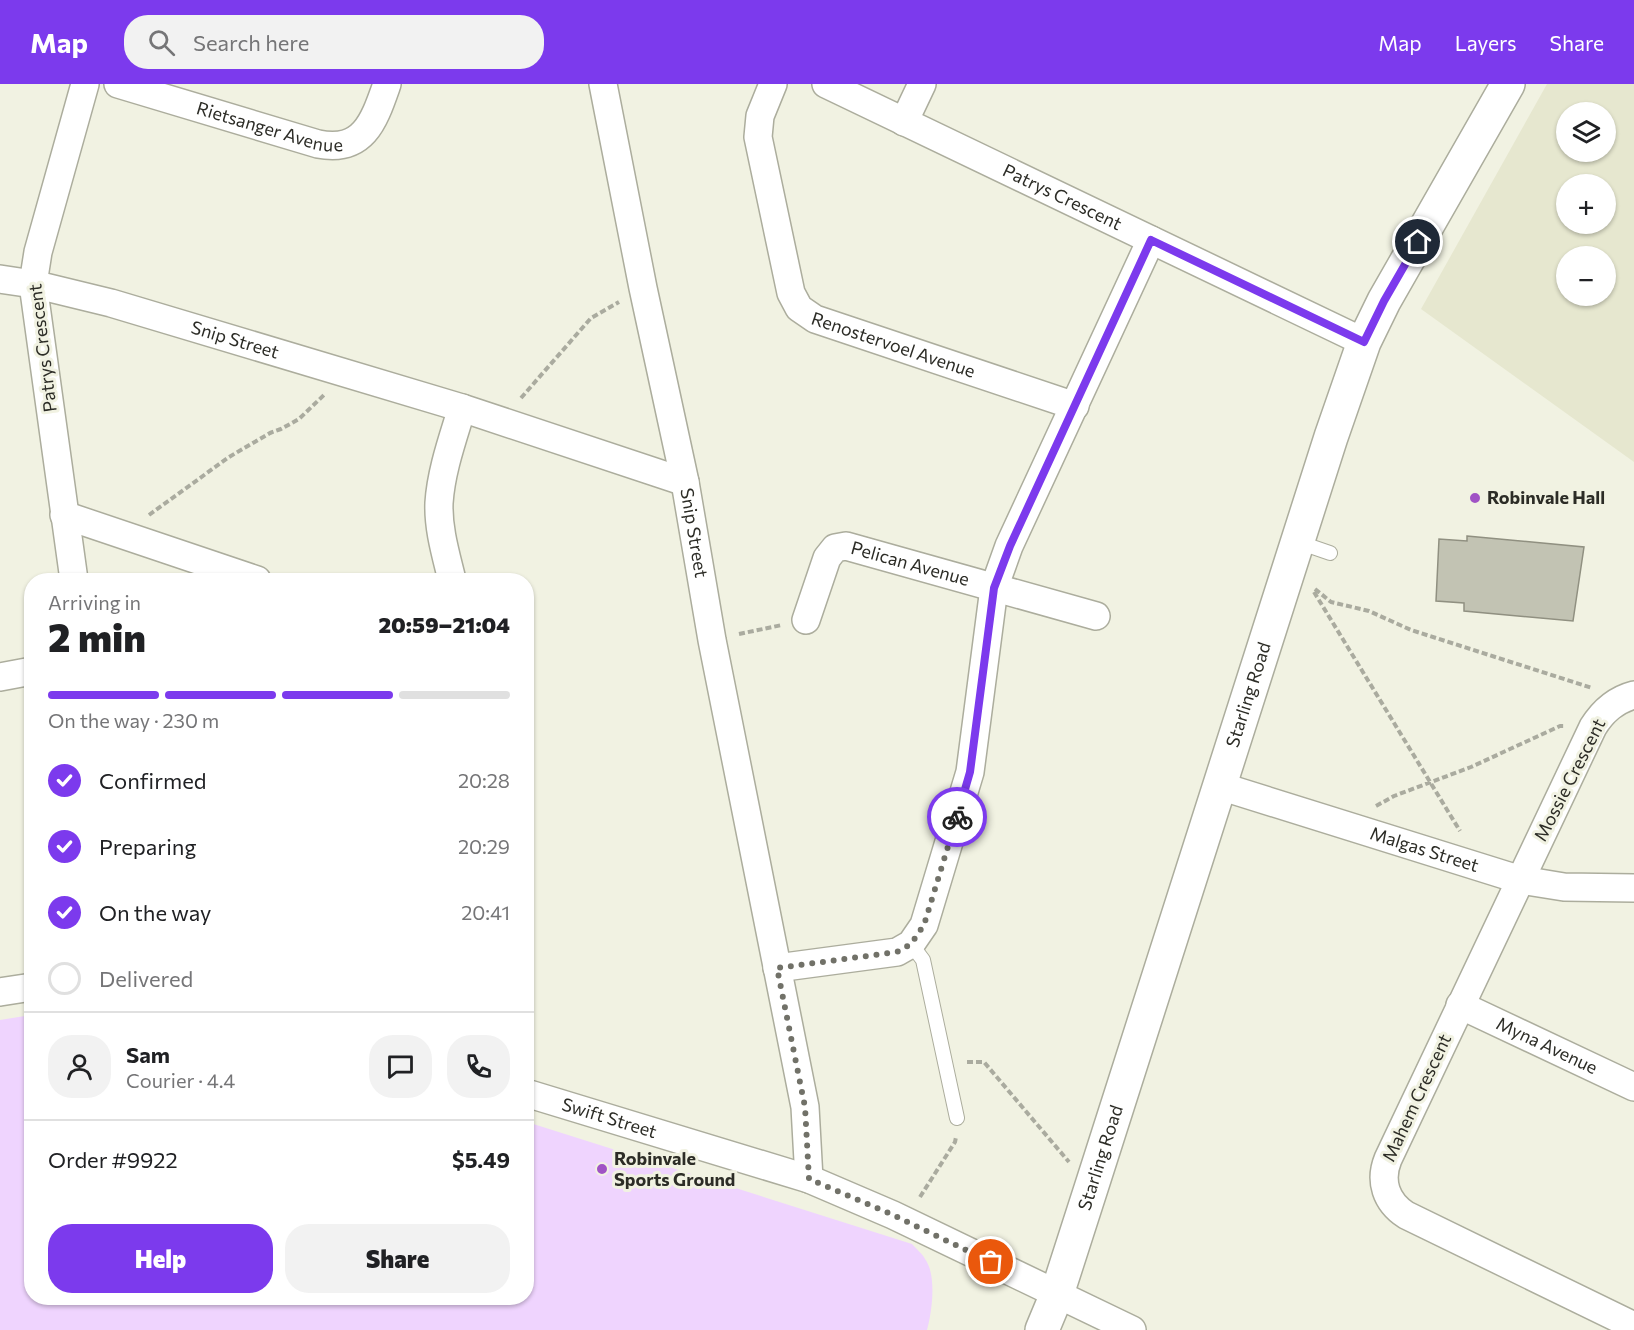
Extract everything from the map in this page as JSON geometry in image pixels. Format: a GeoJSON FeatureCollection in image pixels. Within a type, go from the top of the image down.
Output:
{"type":"FeatureCollection","features":[{"type":"Feature","properties":{"kind":"street","name":"Patrys Crescent"},"geometry":{"type":"LineString","coordinates":[[73,573],[33,284],[38,252],[84,84]]}},
{"type":"Feature","properties":{"kind":"street","name":"Rietsanger Avenue"},"geometry":{"type":"LineString","coordinates":[[118,84],[333,147],[348,144],[362,136],[373,122],[387,84]]}},
{"type":"Feature","properties":{"kind":"street"},"geometry":{"type":"LineString","coordinates":[[603,84],[643,288],[685,482]]}},
{"type":"Feature","properties":{"kind":"street","name":"Renostervoel Avenue"},"geometry":{"type":"LineString","coordinates":[[772,84],[762,110],[758,137],[791,293],[799,308],[815,319],[1075,406]]}},
{"type":"Feature","properties":{"kind":"street","name":"Patrys Crescent"},"geometry":{"type":"LineString","coordinates":[[826,84],[1364,342]]}},
{"type":"Feature","properties":{"kind":"street"},"geometry":{"type":"LineString","coordinates":[[904,122],[922,84]]}},
{"type":"Feature","properties":{"kind":"street","name":"Starling Road"},"geometry":{"type":"LineString","coordinates":[[1042,1330],[1057,1294],[1344,397],[1364,342],[1384,301],[1508,84]]}},
{"type":"Feature","properties":{"kind":"street"},"geometry":{"type":"LineString","coordinates":[[777,968],[897,952],[911,944],[924,925],[970,772],[994,588],[1010,546],[1151,240]]}},
{"type":"Feature","properties":{"kind":"street","name":"Snip Street"},"geometry":{"type":"LineString","coordinates":[[0,279],[33,284],[111,303],[338,370],[462,408],[685,482],[712,640],[805,1107],[809,1179]]}},
{"type":"Feature","properties":{"kind":"street"},"geometry":{"type":"LineString","coordinates":[[450,573],[441,534],[439,503],[442,480],[462,408]]}},
{"type":"Feature","properties":{"kind":"street"},"geometry":{"type":"LineString","coordinates":[[64,514],[236,573]]}},
{"type":"Feature","properties":{"kind":"street","name":"Pelican Avenue"},"geometry":{"type":"LineString","coordinates":[[806,620],[827,558],[840,546],[1096,616]]}},
{"type":"Feature","properties":{"kind":"street"},"geometry":{"type":"LineString","coordinates":[[0,677],[24,672]]}},
{"type":"Feature","properties":{"kind":"street","name":"Mossie Crescent"},"geometry":{"type":"LineString","coordinates":[[1521,880],[1593,727],[1601,715],[1623,700]]}},
{"type":"Feature","properties":{"kind":"street","name":"Malgas Street"},"geometry":{"type":"LineString","coordinates":[[1220,786],[1521,880],[1564,886],[1634,888]]}},
{"type":"Feature","properties":{"kind":"street","name":"Mahem Crescent"},"geometry":{"type":"LineString","coordinates":[[1521,880],[1385,1168],[1385,1188],[1393,1204],[1406,1215],[1634,1326]]}},
{"type":"Feature","properties":{"kind":"street"},"geometry":{"type":"LineString","coordinates":[[0,992],[24,988]]}},
{"type":"Feature","properties":{"kind":"street","name":"Myna Avenue"},"geometry":{"type":"LineString","coordinates":[[1460,1005],[1634,1087]]}},
{"type":"Feature","properties":{"kind":"street","name":"Swift Street"},"geometry":{"type":"LineString","coordinates":[[534,1095],[809,1179],[893,1215],[1132,1330]]}},
{"type":"Feature","properties":{"kind":"lane"},"geometry":{"type":"LineString","coordinates":[[1298,542],[1330,553]]}},
{"type":"Feature","properties":{"kind":"lane"},"geometry":{"type":"LineString","coordinates":[[911,944],[923,960],[957,1118]]}},
{"type":"Feature","properties":{"kind":"path"},"geometry":{"type":"LineString","coordinates":[[503,422],[528,389],[591,318],[643,288]]}},
{"type":"Feature","properties":{"kind":"path"},"geometry":{"type":"LineString","coordinates":[[131,538],[134,528],[159,506],[270,434],[299,419],[331,388],[338,370]]}},
{"type":"Feature","properties":{"kind":"path"},"geometry":{"type":"LineString","coordinates":[[1461,861],[1465,838],[1310,585],[1331,602],[1369,611],[1411,630],[1623,700]]}},
{"type":"Feature","properties":{"kind":"path"},"geometry":{"type":"LineString","coordinates":[[712,640],[806,620]]}},
{"type":"Feature","properties":{"kind":"path"},"geometry":{"type":"LineString","coordinates":[[1359,829],[1366,811],[1394,796],[1471,767],[1560,726],[1593,727]]}},
{"type":"Feature","properties":{"kind":"path"},"geometry":{"type":"LineString","coordinates":[[945,1063],[984,1062],[1077,1170],[1094,1179]]}},
{"type":"Feature","properties":{"kind":"path"},"geometry":{"type":"LineString","coordinates":[[893,1215],[917,1201],[955,1142],[957,1118]]}},
{"type":"Feature","properties":{"kind":"shaded area"},"geometry":{"type":"Polygon","coordinates":[[[1547,84],[1634,84],[1634,462],[1421,309],[1547,84]]]}},
{"type":"Feature","properties":{"kind":"shaded area","name":"Robinvale Sports Ground"},"geometry":{"type":"Polygon","coordinates":[[[24,1016],[24,1305],[534,1305],[534,1124],[912,1244],[924,1257],[931,1274],[932,1304],[927,1330],[0,1330],[0,1020],[24,1016]]]}},
{"type":"Feature","properties":{"kind":"building"},"geometry":{"type":"Polygon","coordinates":[[[1467,536],[1584,547],[1573,621],[1464,611],[1464,603],[1436,601],[1439,539],[1467,541],[1467,536]]]}},
{"type":"Feature","properties":{"kind":"way so far"},"geometry":{"type":"LineString","coordinates":[[957,817],[924,925],[911,944],[897,952],[777,968],[805,1107],[809,1179],[893,1215],[991,1262]]}},
{"type":"Feature","properties":{"kind":"place","name":"Robinvale Hall"},"geometry":{"type":"Point","coordinates":[1475,498]}},
{"type":"Feature","properties":{"kind":"place","name":"Robinvale Sports Ground"},"geometry":{"type":"Point","coordinates":[602,1169]}},
{"type":"Feature","properties":{"kind":"route"},"geometry":{"type":"LineString","coordinates":[[957,817],[970,772],[975,742],[994,588],[1010,546],[1151,240],[1364,342],[1384,301],[1418,242]]}}]}
